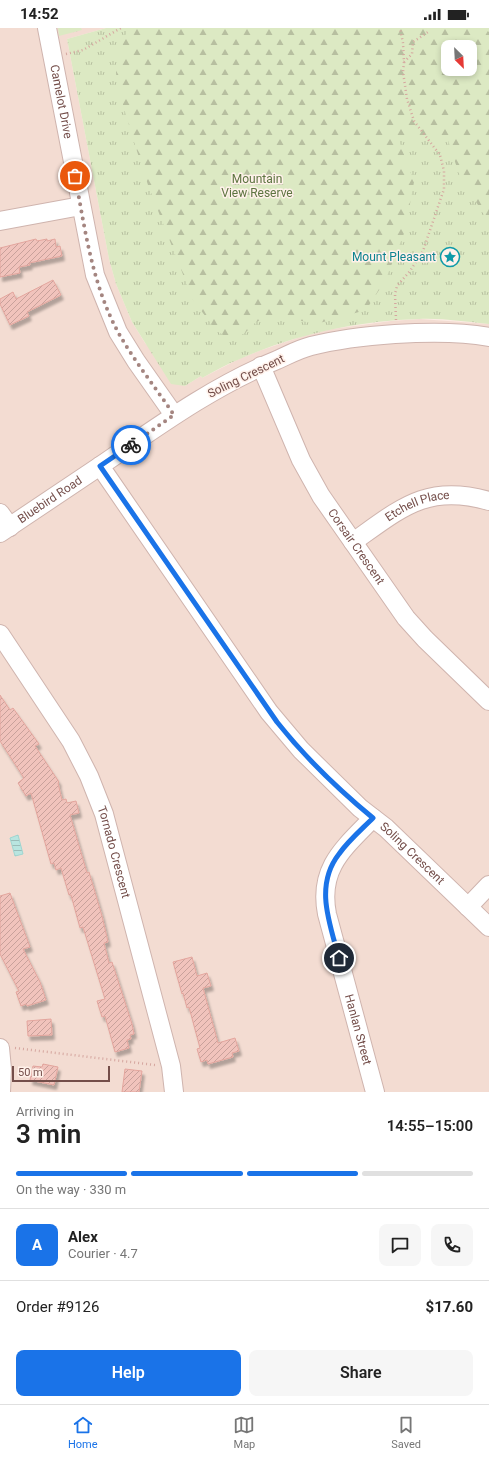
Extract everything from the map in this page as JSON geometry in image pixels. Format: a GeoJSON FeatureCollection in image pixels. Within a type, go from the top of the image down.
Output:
{"type":"FeatureCollection","features":[{"type":"Feature","properties":{"kind":"street","name":"Camelot Drive"},"geometry":{"type":"LineString","coordinates":[[46,28],[95,275],[118,332],[136,361],[174,415]]}},
{"type":"Feature","properties":{"kind":"street"},"geometry":{"type":"LineString","coordinates":[[0,221],[81,206]]}},
{"type":"Feature","properties":{"kind":"street","name":"Soling Crescent"},"geometry":{"type":"LineString","coordinates":[[489,337],[449,332],[358,336],[310,347],[261,366],[207,394],[100,466],[277,722],[301,750],[360,808],[386,828],[489,927]]}},
{"type":"Feature","properties":{"kind":"street","name":"Corsair Crescent"},"geometry":{"type":"LineString","coordinates":[[261,366],[301,460],[321,496],[352,542],[400,612],[411,625],[489,701]]}},
{"type":"Feature","properties":{"kind":"street","name":"Bluebird Road"},"geometry":{"type":"LineString","coordinates":[[3,524],[100,466]]}},
{"type":"Feature","properties":{"kind":"street","name":"Etchell Place"},"geometry":{"type":"LineString","coordinates":[[352,542],[401,508],[426,497],[458,495],[489,501]]}},
{"type":"Feature","properties":{"kind":"street","name":"Tornado Crescent"},"geometry":{"type":"LineString","coordinates":[[0,634],[71,741],[89,776],[101,807],[171,1066],[174,1092]]}},
{"type":"Feature","properties":{"kind":"street","name":"Hanlan Street"},"geometry":{"type":"LineString","coordinates":[[373,818],[335,859],[326,881],[325,897],[327,914],[376,1092]]}},
{"type":"Feature","properties":{"kind":"street"},"geometry":{"type":"LineString","coordinates":[[468,907],[489,885]]}},
{"type":"Feature","properties":{"kind":"street"},"geometry":{"type":"LineString","coordinates":[[1,1092],[4,1048]]}},
{"type":"Feature","properties":{"kind":"path"},"geometry":{"type":"LineString","coordinates":[[52,57],[83,50],[121,28]]}},
{"type":"Feature","properties":{"kind":"path"},"geometry":{"type":"LineString","coordinates":[[397,334],[395,294],[397,286],[410,271],[423,251],[444,189],[444,171],[440,154],[414,121],[407,99],[403,72],[403,43],[400,28]]}},
{"type":"Feature","properties":{"kind":"path"},"geometry":{"type":"LineString","coordinates":[[404,62],[412,54],[413,42],[428,32]]}},
{"type":"Feature","properties":{"kind":"path"},"geometry":{"type":"LineString","coordinates":[[4,1048],[171,1066]]}},
{"type":"Feature","properties":{"kind":"shaded area"},"geometry":{"type":"Polygon","coordinates":[[[0,28],[106,28],[67,39],[109,259],[116,284],[132,322],[145,343],[185,386],[201,376],[202,378],[239,359],[259,351],[306,335],[332,329],[391,321],[420,319],[489,324],[489,1092],[0,1092],[0,28]]]}},
{"type":"Feature","properties":{"kind":"green space"},"geometry":{"type":"Polygon","coordinates":[[[58,28],[81,28],[82,30],[59,36],[58,28]]]}},
{"type":"Feature","properties":{"kind":"green space","name":"Mountain View Reserve"},"geometry":{"type":"Polygon","coordinates":[[[106,28],[489,28],[489,324],[428,319],[396,320],[328,330],[283,342],[261,350],[230,363],[202,378],[201,376],[185,386],[171,384],[132,322],[116,284],[109,259],[67,39],[106,28]]]}},
{"type":"Feature","properties":{"kind":"green space","name":"Mountain View Reserve"},"geometry":{"type":"Polygon","coordinates":[[[129,28],[483,28],[489,32],[489,223],[459,174],[447,137],[397,135],[414,182],[405,231],[385,281],[366,310],[316,324],[273,315],[256,322],[244,334],[226,337],[216,330],[193,300],[148,185],[117,85],[116,72],[124,38],[129,28]]]}},
{"type":"Feature","properties":{"kind":"water"},"geometry":{"type":"Polygon","coordinates":[[[18,835],[23,854],[15,856],[10,838],[18,835]]]}},
{"type":"Feature","properties":{"kind":"building"},"geometry":{"type":"Polygon","coordinates":[[[36,239],[37,241],[47,239],[47,241],[55,239],[56,247],[60,246],[62,256],[29,263],[30,265],[19,267],[20,273],[0,277],[0,248],[36,239]]]}},
{"type":"Feature","properties":{"kind":"building"},"geometry":{"type":"Polygon","coordinates":[[[53,280],[61,295],[27,312],[29,316],[10,325],[0,304],[0,299],[13,292],[16,299],[53,280]]]}},
{"type":"Feature","properties":{"kind":"building"},"geometry":{"type":"Polygon","coordinates":[[[0,695],[10,710],[13,708],[39,744],[35,746],[59,782],[62,800],[66,799],[67,803],[76,801],[79,813],[70,815],[87,873],[89,872],[102,916],[108,942],[104,943],[109,963],[112,962],[132,1024],[134,1034],[130,1035],[131,1039],[127,1040],[129,1048],[115,1052],[105,1016],[102,1017],[97,1001],[105,999],[83,927],[80,928],[71,895],[69,895],[61,868],[56,870],[54,863],[51,864],[31,793],[26,796],[18,783],[24,778],[0,741],[0,695]]]}},
{"type":"Feature","properties":{"kind":"building"},"geometry":{"type":"Polygon","coordinates":[[[10,893],[30,947],[23,949],[40,982],[46,1000],[27,1006],[26,1004],[21,1006],[16,992],[19,991],[0,954],[0,896],[10,893]]]}},
{"type":"Feature","properties":{"kind":"building"},"geometry":{"type":"Polygon","coordinates":[[[192,957],[197,976],[207,973],[211,986],[203,988],[218,1043],[235,1038],[239,1051],[232,1053],[233,1057],[208,1064],[207,1060],[201,1062],[197,1049],[200,1048],[189,1007],[187,1008],[183,993],[182,994],[173,962],[192,957]]]}},
{"type":"Feature","properties":{"kind":"building"},"geometry":{"type":"Polygon","coordinates":[[[51,1019],[52,1035],[28,1036],[27,1021],[51,1019]]]}},
{"type":"Feature","properties":{"kind":"building"},"geometry":{"type":"Polygon","coordinates":[[[43,1064],[58,1067],[54,1085],[30,1080],[33,1066],[42,1067],[43,1064]]]}},
{"type":"Feature","properties":{"kind":"building"},"geometry":{"type":"Polygon","coordinates":[[[125,1069],[142,1071],[139,1092],[122,1092],[125,1069]]]}},
{"type":"Feature","properties":{"kind":"way so far"},"geometry":{"type":"LineString","coordinates":[[75,176],[95,275],[106,304],[118,332],[136,361],[174,415],[131,445]]}},
{"type":"Feature","properties":{"kind":"place","name":"Mount Pleasant"},"geometry":{"type":"Point","coordinates":[450,257]}},
{"type":"Feature","properties":{"kind":"route"},"geometry":{"type":"LineString","coordinates":[[131,445],[100,466],[269,712],[301,750],[360,808],[373,818],[335,859],[326,881],[325,903],[339,958]]}}]}
